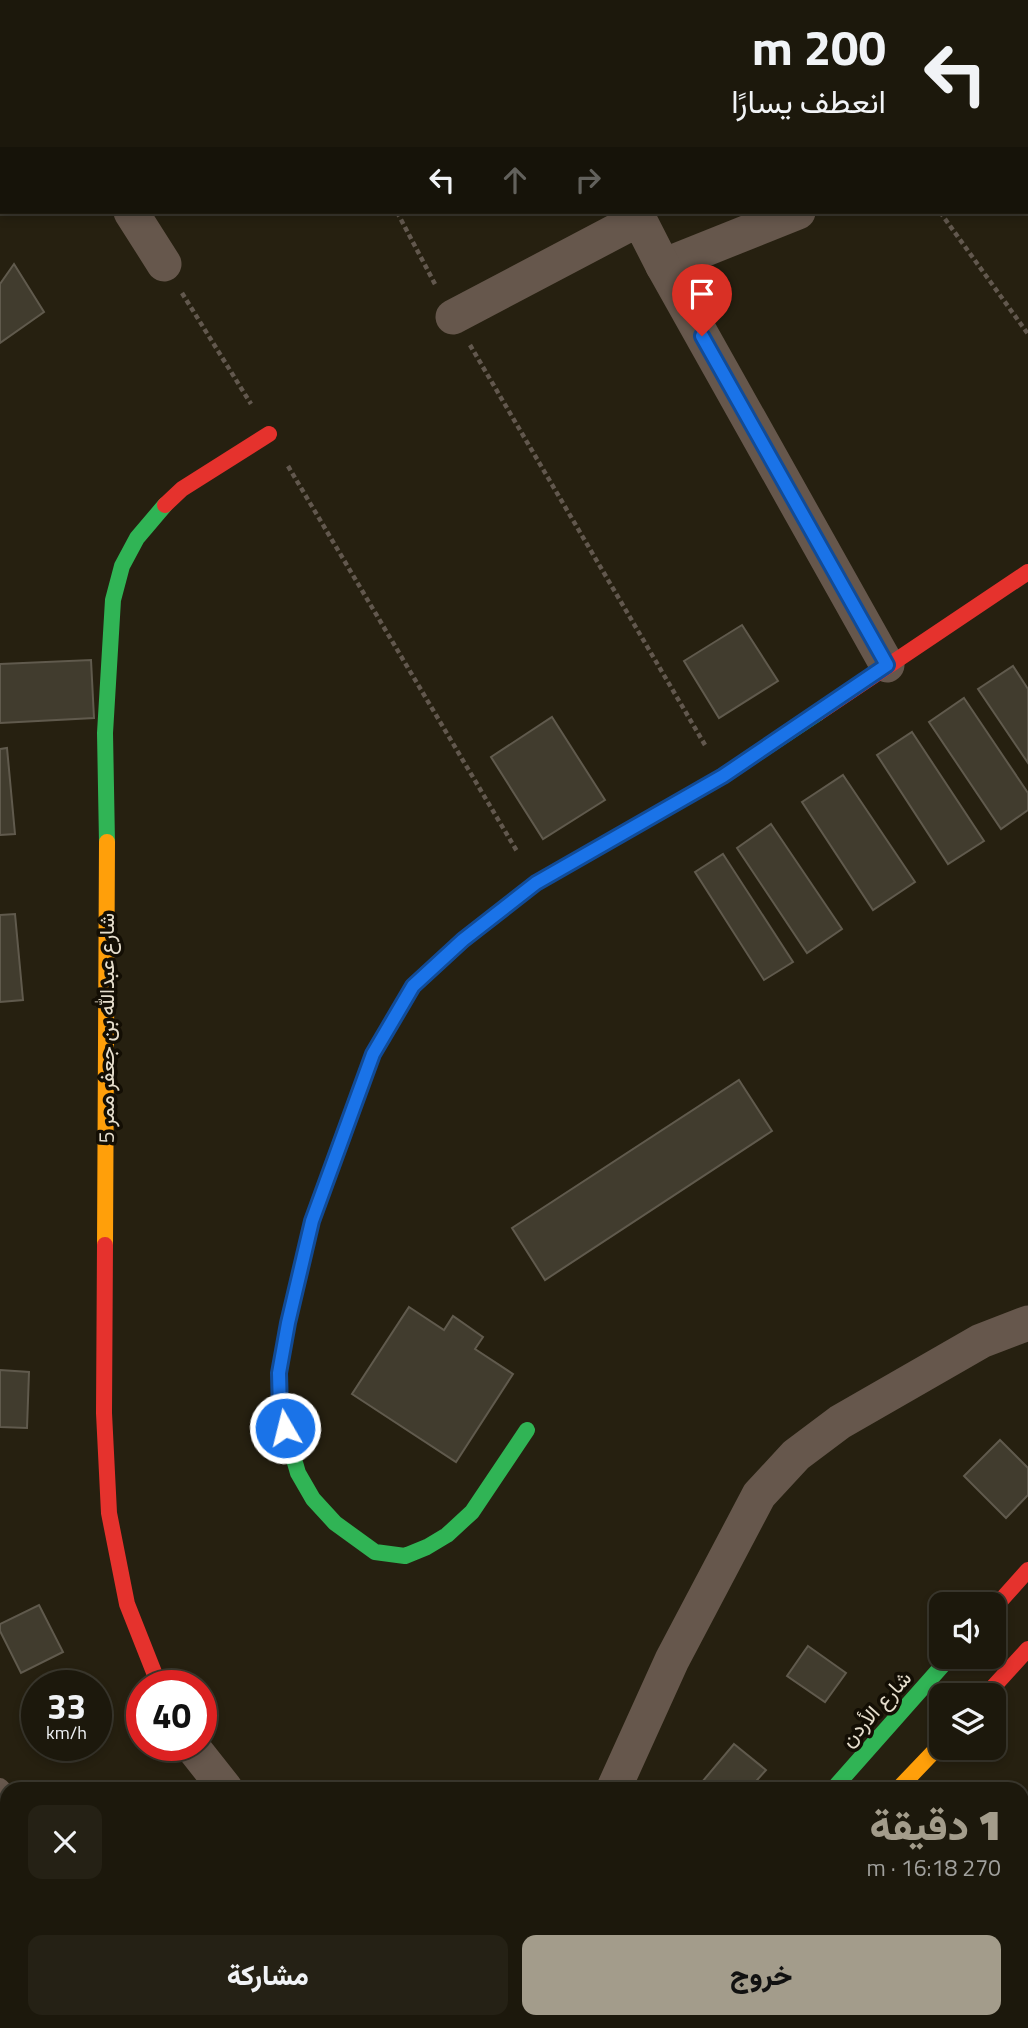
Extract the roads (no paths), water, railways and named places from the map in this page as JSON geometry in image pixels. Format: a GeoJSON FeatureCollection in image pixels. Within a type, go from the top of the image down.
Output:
{"type":"FeatureCollection","features":[{"type":"Feature","properties":{"kind":"main road","name":"شارع عبدالله بن جعفر ممر 5"},"geometry":{"type":"LineString","coordinates":[[152,1670],[127,1604],[109,1513],[105,1425],[108,868],[105,733],[113,600],[122,566],[137,538],[165,505],[182,489],[269,433]]}},
{"type":"Feature","properties":{"kind":"main road"},"geometry":{"type":"LineString","coordinates":[[527,1430],[472,1512],[447,1535],[405,1556],[375,1552],[335,1523],[313,1499],[298,1474],[280,1411],[279,1373],[312,1221],[373,1054],[413,986],[463,940],[536,883],[723,776],[1028,572]]}},
{"type":"Feature","properties":{"kind":"main road"},"geometry":{"type":"LineString","coordinates":[[1006,1595],[1028,1570]]}},
{"type":"Feature","properties":{"kind":"main road"},"geometry":{"type":"LineString","coordinates":[[997,1683],[1028,1649]]}},
{"type":"Feature","properties":{"kind":"main road","name":"شارع الأردن"},"geometry":{"type":"LineString","coordinates":[[839,1782],[939,1669]]}},
{"type":"Feature","properties":{"kind":"main road"},"geometry":{"type":"LineString","coordinates":[[905,1782],[929,1757]]}},
{"type":"Feature","properties":{"kind":"street"},"geometry":{"type":"LineString","coordinates":[[132,214],[164,264]]}},
{"type":"Feature","properties":{"kind":"street"},"geometry":{"type":"LineString","coordinates":[[663,266],[793,214]]}},
{"type":"Feature","properties":{"kind":"street"},"geometry":{"type":"LineString","coordinates":[[453,317],[639,219],[887,665]]}},
{"type":"Feature","properties":{"kind":"street"},"geometry":{"type":"LineString","coordinates":[[617,1782],[672,1660],[760,1495],[796,1455],[840,1422],[981,1341],[1028,1323]]}},
{"type":"Feature","properties":{"kind":"street"},"geometry":{"type":"LineString","coordinates":[[204,1761],[220,1782]]}}]}
